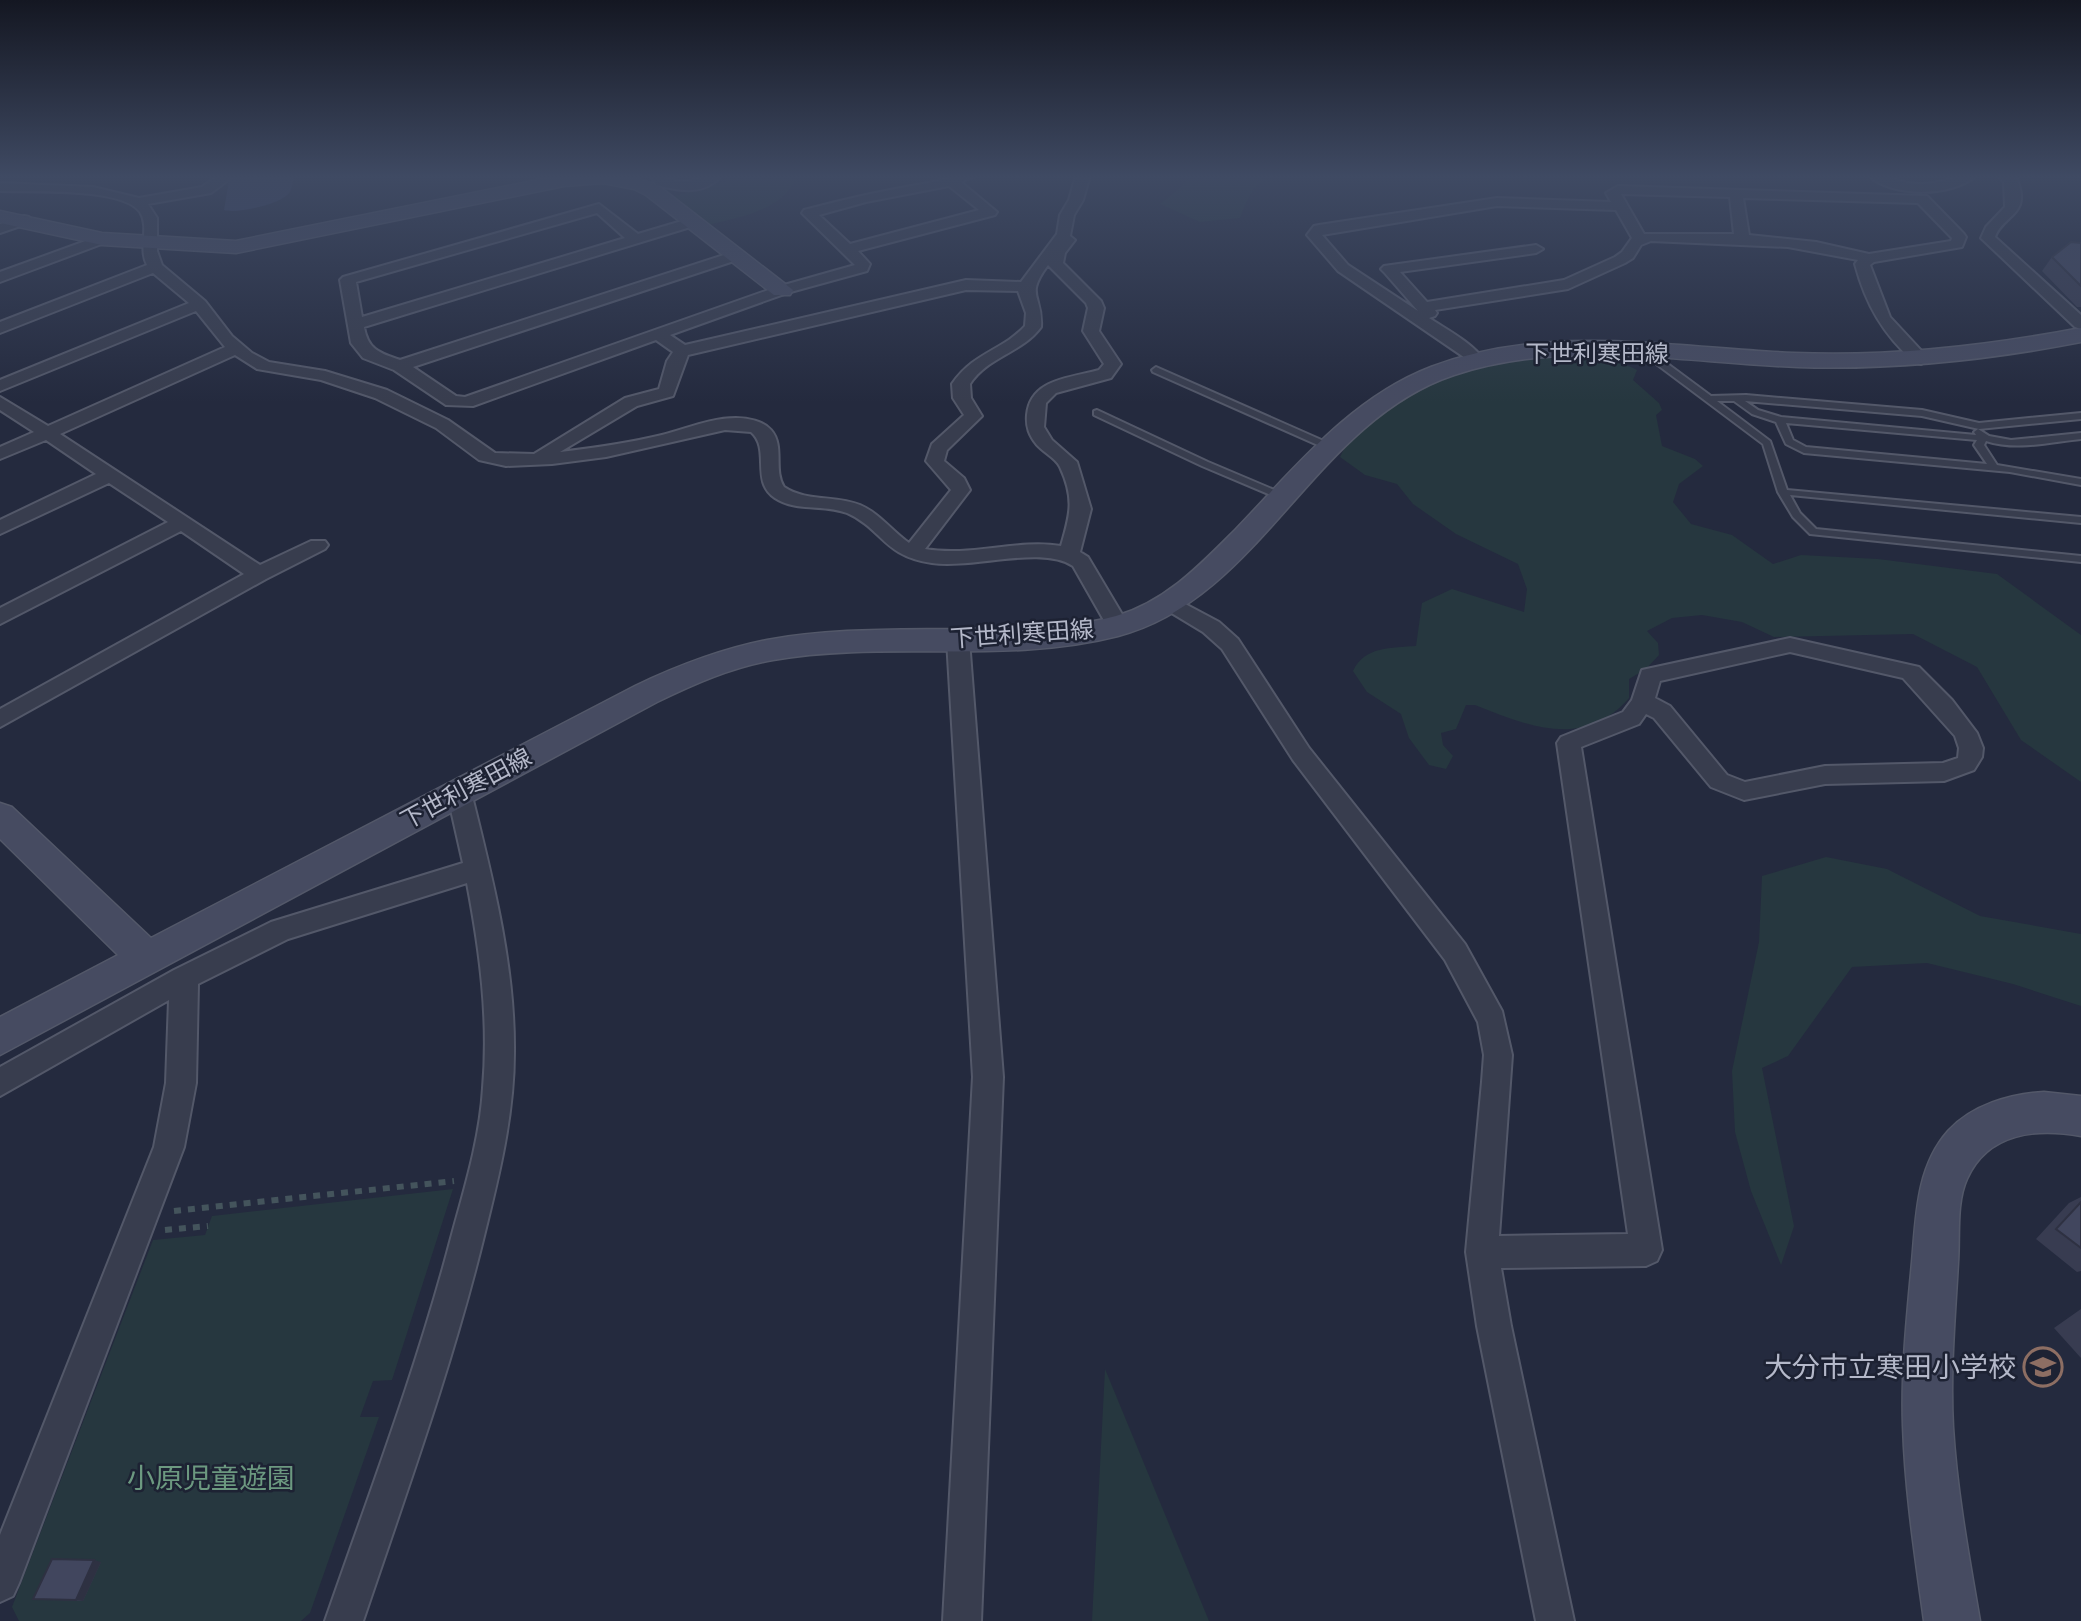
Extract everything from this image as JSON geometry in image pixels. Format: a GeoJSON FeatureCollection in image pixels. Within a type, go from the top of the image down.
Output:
{"type":"FeatureCollection","features":[{"type":"Feature","properties":{"kind":"main road"},"geometry":{"type":"LineString","coordinates":[[729,251],[782,290]]}},
{"type":"Feature","properties":{"kind":"main road","name":"下世利寒田線"},"geometry":{"type":"LineString","coordinates":[[0,1037],[671,682],[751,655],[817,644],[1059,636],[1118,626],[1172,604],[1198,584],[1369,411],[1395,393],[1469,354],[1542,351],[1646,352],[1826,360],[1921,359],[2014,349],[2081,335]]}},
{"type":"Feature","properties":{"kind":"main road"},"geometry":{"type":"LineString","coordinates":[[5,830],[147,958]]}},
{"type":"Feature","properties":{"kind":"main road"},"geometry":{"type":"LineString","coordinates":[[1952,1621],[1932,1482],[1928,1424],[1931,1309],[1944,1181],[1962,1146],[1993,1122],[2010,1115],[2032,1111],[2081,1116]]}},
{"type":"Feature","properties":{"kind":"street"},"geometry":{"type":"LineString","coordinates":[[0,277],[71,251]]}},
{"type":"Feature","properties":{"kind":"street"},"geometry":{"type":"LineString","coordinates":[[150,251],[156,267],[199,304],[235,349],[267,369],[308,372],[380,394],[444,425],[487,457],[505,461],[536,459],[639,446],[729,424],[751,425],[763,432],[767,440],[771,482],[777,491],[790,498],[853,509],[871,521],[893,542],[912,552],[962,558],[1011,552],[1069,554],[1082,562],[1118,626]]}},
{"type":"Feature","properties":{"kind":"street"},"geometry":{"type":"LineString","coordinates":[[450,251],[348,280],[359,343],[369,354],[400,366],[452,401],[467,402],[782,290],[862,268],[863,264],[851,251]]}},
{"type":"Feature","properties":{"kind":"street"},"geometry":{"type":"LineString","coordinates":[[357,324],[601,251]]}},
{"type":"Feature","properties":{"kind":"street"},"geometry":{"type":"LineString","coordinates":[[912,552],[961,490],[959,484],[935,461],[944,442],[973,416],[962,398],[961,384],[986,358],[1020,342],[1033,327],[1034,313],[1027,286],[1050,251]]}},
{"type":"Feature","properties":{"kind":"street"},"geometry":{"type":"LineString","coordinates":[[1059,251],[1055,264],[1093,301],[1096,308],[1091,331],[1113,364],[1105,374],[1050,389],[1042,394],[1037,403],[1034,421],[1038,434],[1068,462],[1081,502],[1069,554]]}},
{"type":"Feature","properties":{"kind":"street"},"geometry":{"type":"LineString","coordinates":[[1328,251],[1343,268],[1469,354]]}},
{"type":"Feature","properties":{"kind":"street"},"geometry":{"type":"LineString","coordinates":[[1469,354],[1389,269],[1524,251]]}},
{"type":"Feature","properties":{"kind":"street"},"geometry":{"type":"LineString","coordinates":[[1423,307],[1580,280],[1620,260],[1629,251]]}},
{"type":"Feature","properties":{"kind":"street"},"geometry":{"type":"LineString","coordinates":[[1839,251],[1869,258],[1918,251]]}},
{"type":"Feature","properties":{"kind":"street"},"geometry":{"type":"LineString","coordinates":[[2003,251],[2081,324]]}},
{"type":"Feature","properties":{"kind":"street"},"geometry":{"type":"LineString","coordinates":[[400,366],[736,256]]}},
{"type":"Feature","properties":{"kind":"street"},"geometry":{"type":"LineString","coordinates":[[1869,258],[1862,264],[1873,304],[1886,326],[1921,359]]}},
{"type":"Feature","properties":{"kind":"street"},"geometry":{"type":"LineString","coordinates":[[0,328],[156,267]]}},
{"type":"Feature","properties":{"kind":"street"},"geometry":{"type":"LineString","coordinates":[[536,459],[631,402],[667,392],[675,361],[682,351],[966,285],[1027,286]]}},
{"type":"Feature","properties":{"kind":"street"},"geometry":{"type":"LineString","coordinates":[[0,386],[199,304]]}},
{"type":"Feature","properties":{"kind":"street"},"geometry":{"type":"LineString","coordinates":[[657,334],[682,351]]}},
{"type":"Feature","properties":{"kind":"street"},"geometry":{"type":"LineString","coordinates":[[0,454],[235,349]]}},
{"type":"Feature","properties":{"kind":"street"},"geometry":{"type":"LineString","coordinates":[[0,402],[259,574]]}},
{"type":"Feature","properties":{"kind":"street"},"geometry":{"type":"LineString","coordinates":[[0,528],[110,475]]}},
{"type":"Feature","properties":{"kind":"street"},"geometry":{"type":"LineString","coordinates":[[0,617],[181,523]]}},
{"type":"Feature","properties":{"kind":"street"},"geometry":{"type":"LineString","coordinates":[[0,719],[259,574],[318,545]]}},
{"type":"Feature","properties":{"kind":"street"},"geometry":{"type":"LineString","coordinates":[[1172,604],[1211,627],[1230,644],[1301,754],[1455,952],[1486,1007],[1496,1035],[1498,1055],[1482,1252],[1493,1326],[1555,1621]]}},
{"type":"Feature","properties":{"kind":"street"},"geometry":{"type":"LineString","coordinates":[[958,640],[988,1077],[962,1621]]}},
{"type":"Feature","properties":{"kind":"street"},"geometry":{"type":"LineString","coordinates":[[1482,1252],[1646,1250],[1569,743],[1631,718],[1643,702],[1650,675],[1774,647],[1804,646],[1911,672],[1965,733],[1971,748],[1970,757],[1966,764],[1944,772],[1839,774],[1744,791],[1719,781],[1661,712],[1643,702]]}},
{"type":"Feature","properties":{"kind":"street"},"geometry":{"type":"LineString","coordinates":[[344,1621],[456,1284],[486,1158],[498,1091],[495,966],[459,792]]}},
{"type":"Feature","properties":{"kind":"street"},"geometry":{"type":"LineString","coordinates":[[0,1082],[184,978],[280,930],[477,869]]}},
{"type":"Feature","properties":{"kind":"street"},"geometry":{"type":"LineString","coordinates":[[0,1583],[169,1147],[181,1083],[184,978]]}},
{"type":"Feature","properties":{"kind":"lane"},"geometry":{"type":"LineString","coordinates":[[1646,352],[1767,443],[1783,492],[1796,515],[1813,532],[2081,559]]}},
{"type":"Feature","properties":{"kind":"lane"},"geometry":{"type":"LineString","coordinates":[[1156,370],[1332,448]]}},
{"type":"Feature","properties":{"kind":"lane"},"geometry":{"type":"LineString","coordinates":[[1710,399],[1736,398],[1922,413],[1974,426],[2081,416]]}},
{"type":"Feature","properties":{"kind":"lane"},"geometry":{"type":"LineString","coordinates":[[1736,398],[1755,412],[1780,419],[1983,438],[2002,444],[2081,436]]}},
{"type":"Feature","properties":{"kind":"lane"},"geometry":{"type":"LineString","coordinates":[[1097,413],[1283,497]]}},
{"type":"Feature","properties":{"kind":"lane"},"geometry":{"type":"LineString","coordinates":[[1780,419],[1789,442],[1804,450],[1994,468],[2081,482]]}},
{"type":"Feature","properties":{"kind":"lane"},"geometry":{"type":"LineString","coordinates":[[1974,426],[1983,438]]}},
{"type":"Feature","properties":{"kind":"lane"},"geometry":{"type":"LineString","coordinates":[[1983,438],[1979,445],[1994,468]]}},
{"type":"Feature","properties":{"kind":"lane"},"geometry":{"type":"LineString","coordinates":[[1783,492],[2081,520]]}},
{"type":"Feature","properties":{"kind":"path"},"geometry":{"type":"LineString","coordinates":[[140,1224],[458,1180]]}},
{"type":"Feature","properties":{"kind":"path"},"geometry":{"type":"LineString","coordinates":[[140,1224],[208,1226]]}},
{"type":"Feature","properties":{"kind":"green space"},"geometry":{"type":"Polygon","coordinates":[[[1546,358],[1605,361],[1637,370],[1633,380],[1659,403],[1662,410],[1656,415],[1662,446],[1695,459],[1703,466],[1679,484],[1673,502],[1691,524],[1732,535],[1773,564],[1801,555],[1878,559],[1997,574],[2081,635],[2081,782],[2021,740],[1977,667],[1913,634],[1774,637],[1742,622],[1702,615],[1672,618],[1647,631],[1658,643],[1659,655],[1646,669],[1629,679],[1629,698],[1612,714],[1593,724],[1574,729],[1555,729],[1515,720],[1475,705],[1466,705],[1456,729],[1441,733],[1443,745],[1453,756],[1446,769],[1429,765],[1409,738],[1401,714],[1367,692],[1353,671],[1364,657],[1372,653],[1388,648],[1416,646],[1422,603],[1452,589],[1524,612],[1527,589],[1518,564],[1456,534],[1413,504],[1397,484],[1365,475],[1340,457],[1357,423],[1422,384],[1475,365],[1546,358]]]}},
{"type":"Feature","properties":{"kind":"green space"},"geometry":{"type":"Polygon","coordinates":[[[1826,857],[1887,869],[1980,916],[2081,934],[2081,1006],[2013,984],[1927,963],[1852,967],[1788,1056],[1762,1068],[1794,1226],[1781,1265],[1751,1191],[1735,1132],[1732,1071],[1759,942],[1762,876],[1826,857]]]}},
{"type":"Feature","properties":{"kind":"green space","name":"小原児童遊園"},"geometry":{"type":"Polygon","coordinates":[[[453,1189],[392,1380],[373,1381],[360,1417],[379,1417],[310,1613],[301,1621],[19,1621],[12,1607],[153,1240],[205,1235],[212,1216],[453,1189]]]}},
{"type":"Feature","properties":{"kind":"green space"},"geometry":{"type":"Polygon","coordinates":[[[1105,1369],[1209,1621],[1092,1621],[1105,1369]]]}},
{"type":"Feature","properties":{"kind":"building"},"geometry":{"type":"Polygon","coordinates":[[[2060,251],[2081,251],[2081,286],[2052,257],[2060,251]]]}},
{"type":"Feature","properties":{"kind":"building"},"geometry":{"type":"Polygon","coordinates":[[[2081,1202],[2081,1248],[2056,1229],[2081,1202]]]}},
{"type":"Feature","properties":{"kind":"building"},"geometry":{"type":"Polygon","coordinates":[[[52,1559],[94,1560],[76,1600],[33,1599],[52,1559]]]}},
{"type":"Feature","properties":{"kind":"place","name":"大分市立寒田小学校"},"geometry":{"type":"Point","coordinates":[2043,1367]}}]}
